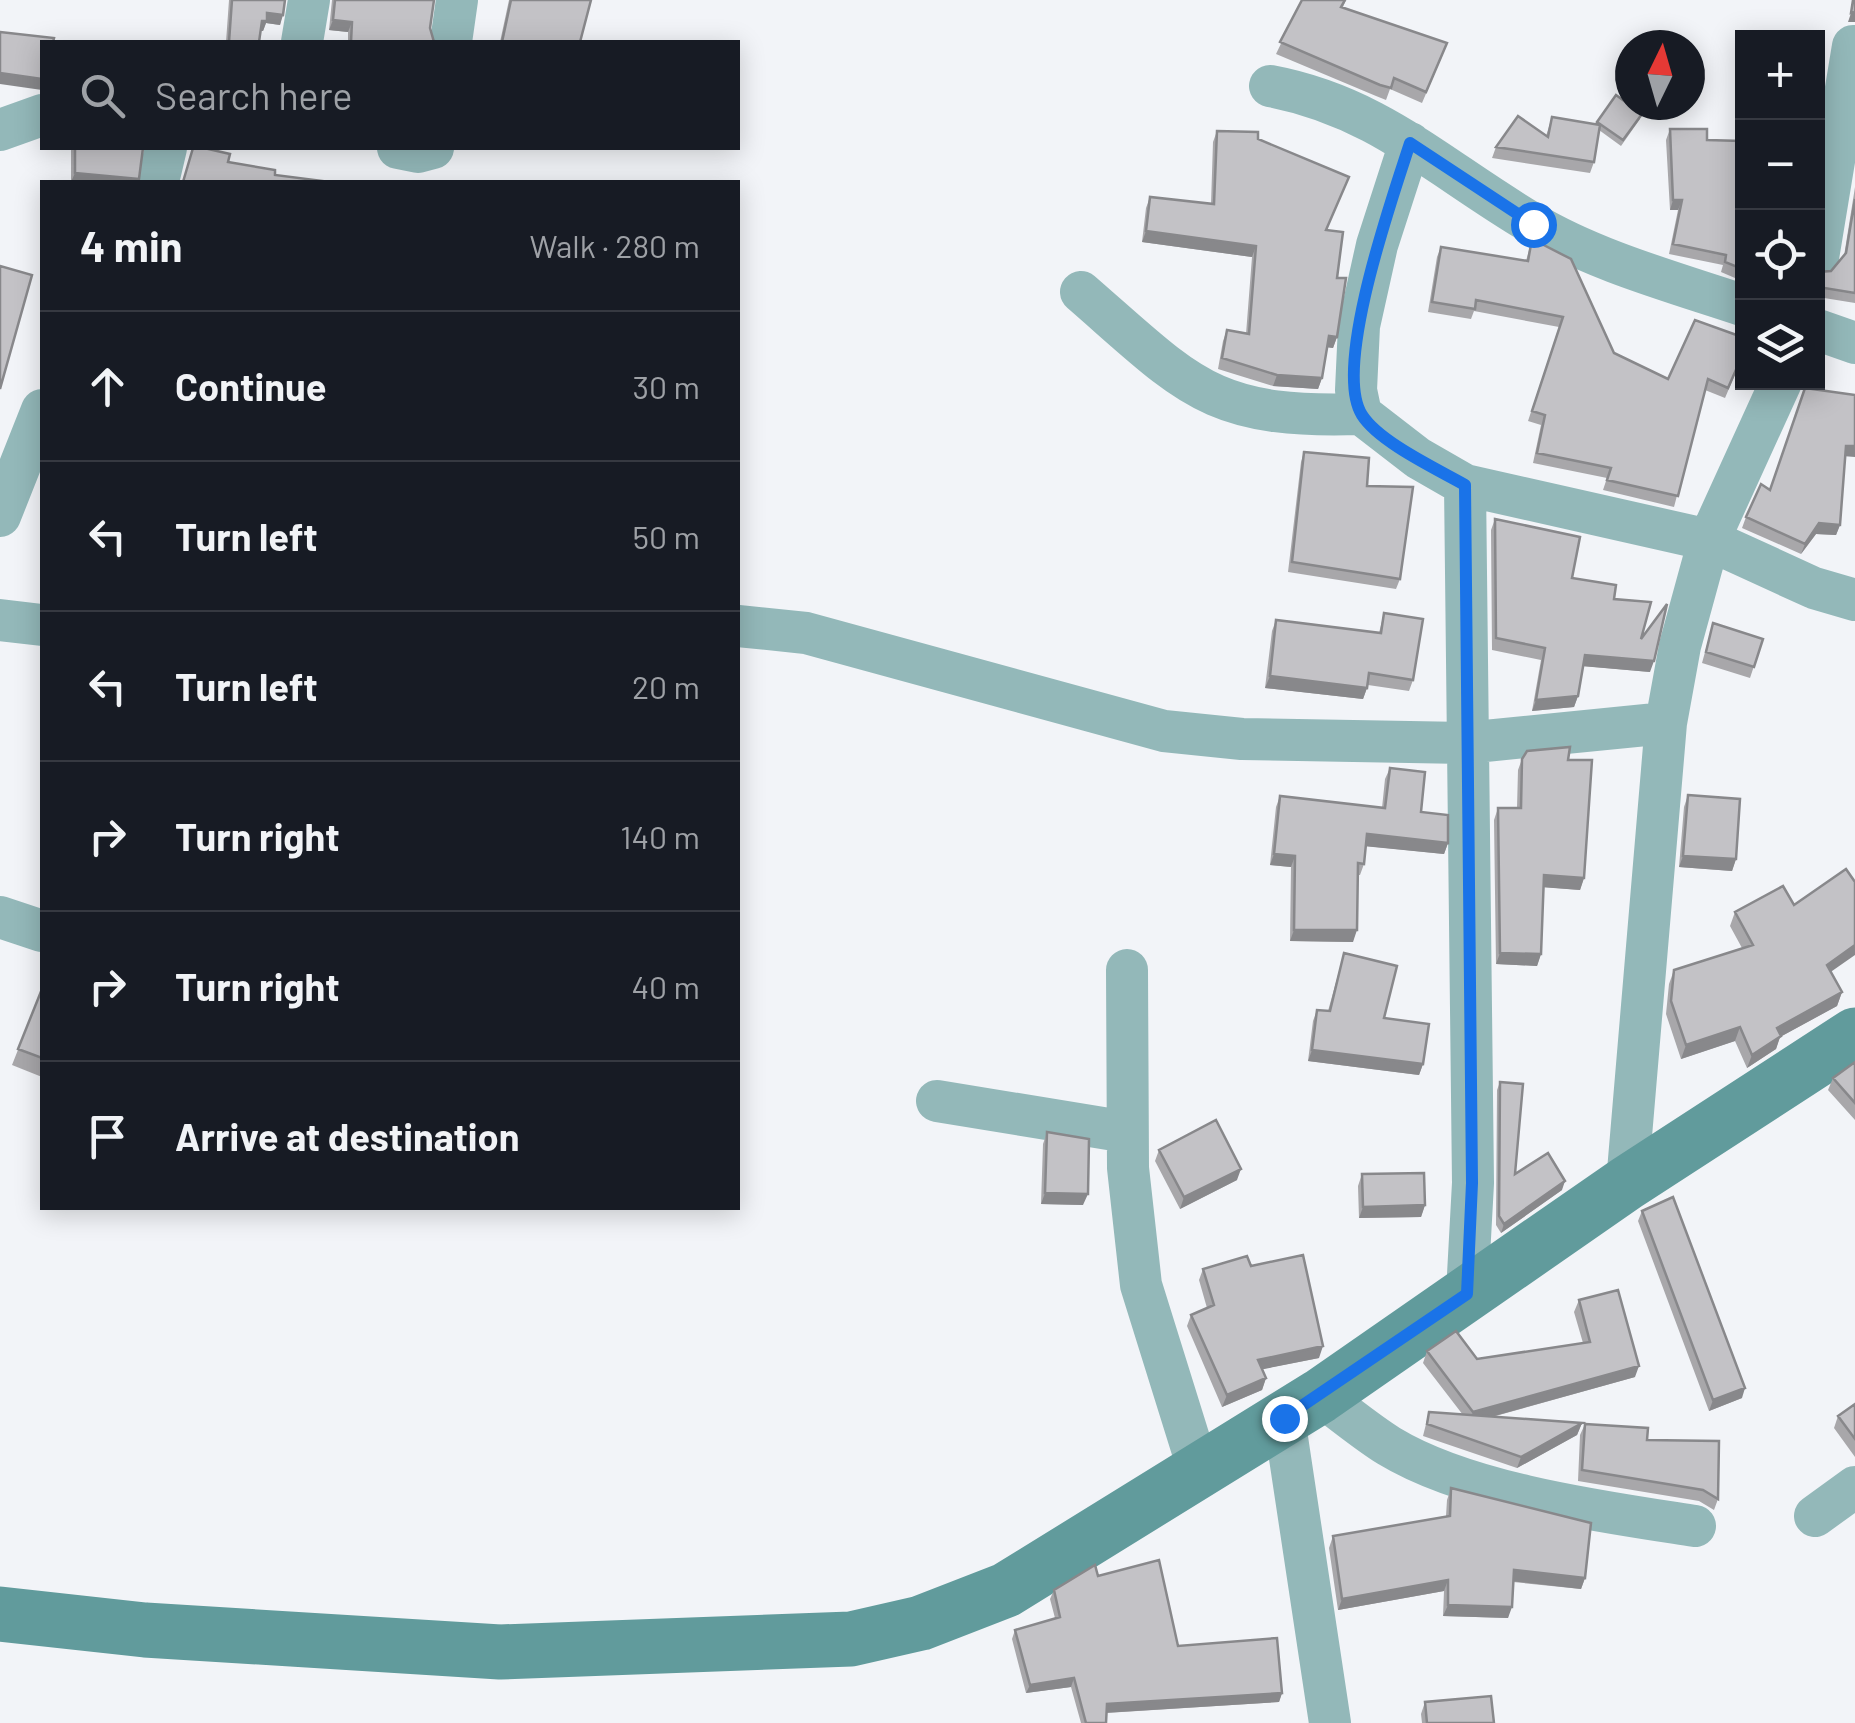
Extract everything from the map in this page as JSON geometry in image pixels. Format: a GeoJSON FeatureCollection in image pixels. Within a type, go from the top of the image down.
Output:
{"type":"FeatureCollection","features":[{"type":"Feature","properties":{"kind":"street"},"geometry":{"type":"LineString","coordinates":[[302,40],[309,0]]}},
{"type":"Feature","properties":{"kind":"street"},"geometry":{"type":"LineString","coordinates":[[452,40],[457,0]]}},
{"type":"Feature","properties":{"kind":"street"},"geometry":{"type":"LineString","coordinates":[[1825,216],[1853,46]]}},
{"type":"Feature","properties":{"kind":"street"},"geometry":{"type":"LineString","coordinates":[[1270,86],[1313,94],[1362,113],[1533,224],[1735,302]]}},
{"type":"Feature","properties":{"kind":"street"},"geometry":{"type":"LineString","coordinates":[[0,130],[40,116]]}},
{"type":"Feature","properties":{"kind":"street"},"geometry":{"type":"LineString","coordinates":[[1410,143],[1377,245],[1359,326],[1356,390],[1362,414],[1418,458],[1465,485],[1709,540],[1814,588],[1855,600]]}},
{"type":"Feature","properties":{"kind":"street"},"geometry":{"type":"LineString","coordinates":[[158,180],[166,150]]}},
{"type":"Feature","properties":{"kind":"street"},"geometry":{"type":"LineString","coordinates":[[1081,292],[1170,370],[1226,403],[1294,416],[1362,414]]}},
{"type":"Feature","properties":{"kind":"street"},"geometry":{"type":"LineString","coordinates":[[1825,332],[1855,343]]}},
{"type":"Feature","properties":{"kind":"street"},"geometry":{"type":"LineString","coordinates":[[1627,1184],[1666,723],[1680,646],[1709,540],[1776,390]]}},
{"type":"Feature","properties":{"kind":"street"},"geometry":{"type":"LineString","coordinates":[[0,516],[40,424]]}},
{"type":"Feature","properties":{"kind":"street"},"geometry":{"type":"LineString","coordinates":[[1465,485],[1472,1183],[1467,1294]]}},
{"type":"Feature","properties":{"kind":"street"},"geometry":{"type":"LineString","coordinates":[[0,620],[40,625]]}},
{"type":"Feature","properties":{"kind":"street"},"geometry":{"type":"LineString","coordinates":[[740,626],[763,625],[806,633],[1164,731],[1242,739],[1465,743],[1666,723]]}},
{"type":"Feature","properties":{"kind":"street"},"geometry":{"type":"LineString","coordinates":[[0,917],[40,930]]}},
{"type":"Feature","properties":{"kind":"street"},"geometry":{"type":"LineString","coordinates":[[1127,970],[1127,1132],[1141,1285],[1199,1471]]}},
{"type":"Feature","properties":{"kind":"street"},"geometry":{"type":"LineString","coordinates":[[0,1614],[145,1630],[500,1652],[851,1640],[921,1622],[1006,1590],[1302,1407],[1627,1184],[1855,1036]]}},
{"type":"Feature","properties":{"kind":"street"},"geometry":{"type":"LineString","coordinates":[[937,1101],[1127,1132]]}},
{"type":"Feature","properties":{"kind":"street"},"geometry":{"type":"LineString","coordinates":[[1302,1407],[1452,1473],[1526,1495],[1695,1526]]}},
{"type":"Feature","properties":{"kind":"street"},"geometry":{"type":"LineString","coordinates":[[1302,1407],[1330,1723]]}},
{"type":"Feature","properties":{"kind":"street"},"geometry":{"type":"LineString","coordinates":[[1815,1516],[1855,1488]]}},
{"type":"Feature","properties":{"kind":"building"},"geometry":{"type":"Polygon","coordinates":[[[232,0],[285,0],[283,15],[267,13],[259,40],[229,40],[232,0]]]}},
{"type":"Feature","properties":{"kind":"building"},"geometry":{"type":"Polygon","coordinates":[[[335,0],[434,0],[430,28],[433,40],[351,40],[352,22],[333,20],[335,0]]]}},
{"type":"Feature","properties":{"kind":"building"},"geometry":{"type":"Polygon","coordinates":[[[511,0],[591,0],[581,40],[502,40],[511,0]]]}},
{"type":"Feature","properties":{"kind":"building"},"geometry":{"type":"Polygon","coordinates":[[[1302,0],[1345,0],[1341,7],[1447,43],[1426,92],[1394,78],[1391,88],[1380,85],[1280,42],[1302,0]]]}},
{"type":"Feature","properties":{"kind":"building"},"geometry":{"type":"Polygon","coordinates":[[[0,32],[54,38],[40,40],[40,79],[0,73],[0,32]]]}},
{"type":"Feature","properties":{"kind":"building"},"geometry":{"type":"Polygon","coordinates":[[[1615,96],[1615,120],[1638,120],[1623,140],[1597,122],[1615,96]]]}},
{"type":"Feature","properties":{"kind":"building"},"geometry":{"type":"Polygon","coordinates":[[[1518,116],[1548,137],[1552,117],[1600,125],[1594,162],[1496,147],[1518,116]]]}},
{"type":"Feature","properties":{"kind":"building"},"geometry":{"type":"Polygon","coordinates":[[[1670,129],[1707,129],[1707,140],[1735,141],[1735,266],[1725,262],[1726,255],[1673,244],[1682,200],[1673,200],[1670,129]]]}},
{"type":"Feature","properties":{"kind":"building"},"geometry":{"type":"Polygon","coordinates":[[[1217,131],[1258,132],[1258,139],[1349,177],[1326,230],[1343,232],[1337,278],[1346,278],[1337,337],[1329,336],[1322,378],[1277,375],[1222,358],[1227,330],[1249,334],[1256,246],[1146,231],[1150,197],[1214,204],[1217,131]]]}},
{"type":"Feature","properties":{"kind":"building"},"geometry":{"type":"Polygon","coordinates":[[[75,150],[143,150],[139,179],[75,173],[75,150]]]}},
{"type":"Feature","properties":{"kind":"building"},"geometry":{"type":"Polygon","coordinates":[[[192,150],[213,150],[230,154],[228,162],[275,170],[275,175],[314,180],[184,180],[192,150]]]}},
{"type":"Feature","properties":{"kind":"building"},"geometry":{"type":"Polygon","coordinates":[[[1855,199],[1855,293],[1825,288],[1825,271],[1831,271],[1846,253],[1855,199]]]}},
{"type":"Feature","properties":{"kind":"building"},"geometry":{"type":"Polygon","coordinates":[[[1532,239],[1571,259],[1614,353],[1668,379],[1695,320],[1735,334],[1735,372],[1728,388],[1708,379],[1678,496],[1607,480],[1611,468],[1537,453],[1545,415],[1532,411],[1563,317],[1476,300],[1475,309],[1432,302],[1441,247],[1528,261],[1532,239]]]}},
{"type":"Feature","properties":{"kind":"building"},"geometry":{"type":"Polygon","coordinates":[[[0,266],[32,275],[0,389],[0,266]]]}},
{"type":"Feature","properties":{"kind":"building"},"geometry":{"type":"Polygon","coordinates":[[[1804,390],[1855,395],[1855,446],[1846,446],[1840,525],[1819,523],[1805,544],[1746,517],[1761,484],[1770,490],[1804,390]]]}},
{"type":"Feature","properties":{"kind":"building"},"geometry":{"type":"Polygon","coordinates":[[[1304,452],[1369,458],[1367,486],[1413,487],[1400,579],[1292,562],[1304,452]]]}},
{"type":"Feature","properties":{"kind":"building"},"geometry":{"type":"Polygon","coordinates":[[[1495,519],[1580,537],[1572,578],[1616,585],[1614,599],[1651,602],[1641,639],[1667,604],[1654,661],[1585,655],[1578,696],[1536,700],[1545,648],[1496,638],[1495,519]]]}},
{"type":"Feature","properties":{"kind":"building"},"geometry":{"type":"Polygon","coordinates":[[[1384,613],[1423,619],[1413,680],[1369,673],[1367,688],[1270,676],[1276,620],[1381,633],[1384,613]]]}},
{"type":"Feature","properties":{"kind":"building"},"geometry":{"type":"Polygon","coordinates":[[[1713,623],[1763,639],[1754,667],[1706,652],[1713,623]]]}},
{"type":"Feature","properties":{"kind":"building"},"geometry":{"type":"Polygon","coordinates":[[[1570,747],[1568,760],[1592,760],[1584,878],[1544,875],[1541,954],[1500,953],[1498,808],[1521,808],[1522,759],[1527,751],[1570,747]]]}},
{"type":"Feature","properties":{"kind":"building"},"geometry":{"type":"Polygon","coordinates":[[[1390,768],[1425,772],[1421,812],[1448,815],[1448,843],[1367,834],[1364,864],[1358,863],[1357,930],[1294,930],[1295,856],[1274,854],[1280,796],[1385,808],[1390,768]]]}},
{"type":"Feature","properties":{"kind":"building"},"geometry":{"type":"Polygon","coordinates":[[[1688,795],[1740,799],[1736,859],[1683,856],[1688,795]]]}},
{"type":"Feature","properties":{"kind":"building"},"geometry":{"type":"Polygon","coordinates":[[[1846,869],[1855,882],[1855,945],[1827,965],[1842,992],[1777,1028],[1781,1036],[1752,1055],[1740,1027],[1686,1045],[1671,1001],[1674,970],[1753,945],[1735,912],[1783,886],[1794,905],[1846,869]]]}},
{"type":"Feature","properties":{"kind":"building"},"geometry":{"type":"Polygon","coordinates":[[[1344,953],[1397,966],[1384,1018],[1429,1024],[1423,1064],[1312,1050],[1317,1010],[1330,1011],[1344,953]]]}},
{"type":"Feature","properties":{"kind":"building"},"geometry":{"type":"Polygon","coordinates":[[[40,994],[40,1057],[18,1049],[40,994]]]}},
{"type":"Feature","properties":{"kind":"building"},"geometry":{"type":"Polygon","coordinates":[[[1855,1062],[1855,1103],[1833,1078],[1855,1062]]]}},
{"type":"Feature","properties":{"kind":"building"},"geometry":{"type":"Polygon","coordinates":[[[1500,1082],[1523,1084],[1515,1174],[1548,1153],[1565,1181],[1504,1224],[1499,1216],[1500,1082]]]}},
{"type":"Feature","properties":{"kind":"building"},"geometry":{"type":"Polygon","coordinates":[[[1216,1120],[1241,1169],[1184,1197],[1159,1150],[1216,1120]]]}},
{"type":"Feature","properties":{"kind":"building"},"geometry":{"type":"Polygon","coordinates":[[[1047,1132],[1089,1139],[1088,1194],[1045,1193],[1047,1132]]]}},
{"type":"Feature","properties":{"kind":"building"},"geometry":{"type":"Polygon","coordinates":[[[1424,1173],[1425,1205],[1363,1207],[1362,1174],[1424,1173]]]}},
{"type":"Feature","properties":{"kind":"building"},"geometry":{"type":"Polygon","coordinates":[[[1673,1197],[1745,1388],[1713,1400],[1642,1211],[1673,1197]]]}},
{"type":"Feature","properties":{"kind":"building"},"geometry":{"type":"Polygon","coordinates":[[[1303,1255],[1323,1346],[1258,1360],[1266,1378],[1227,1395],[1191,1315],[1214,1305],[1203,1269],[1247,1256],[1251,1266],[1303,1255]]]}},
{"type":"Feature","properties":{"kind":"building"},"geometry":{"type":"Polygon","coordinates":[[[1618,1290],[1639,1366],[1473,1412],[1427,1351],[1456,1331],[1477,1359],[1590,1342],[1579,1300],[1618,1290]]]}},
{"type":"Feature","properties":{"kind":"building"},"geometry":{"type":"Polygon","coordinates":[[[1855,1404],[1855,1439],[1838,1416],[1855,1404]]]}},
{"type":"Feature","properties":{"kind":"building"},"geometry":{"type":"Polygon","coordinates":[[[1429,1412],[1582,1423],[1521,1457],[1427,1424],[1429,1412]]]}},
{"type":"Feature","properties":{"kind":"building"},"geometry":{"type":"Polygon","coordinates":[[[1585,1424],[1648,1428],[1647,1440],[1719,1441],[1718,1499],[1703,1490],[1582,1470],[1585,1424]]]}},
{"type":"Feature","properties":{"kind":"building"},"geometry":{"type":"Polygon","coordinates":[[[1451,1488],[1591,1523],[1585,1578],[1514,1570],[1512,1607],[1448,1605],[1448,1580],[1342,1599],[1333,1536],[1450,1516],[1451,1488]]]}},
{"type":"Feature","properties":{"kind":"building"},"geometry":{"type":"Polygon","coordinates":[[[1159,1560],[1178,1646],[1277,1638],[1282,1693],[1107,1704],[1106,1723],[1086,1723],[1074,1678],[1030,1685],[1015,1630],[1060,1617],[1054,1590],[1095,1565],[1098,1576],[1159,1560]]]}},
{"type":"Feature","properties":{"kind":"building"},"geometry":{"type":"Polygon","coordinates":[[[1491,1696],[1494,1723],[1427,1723],[1425,1702],[1491,1696]]]}},
{"type":"Feature","properties":{"kind":"route"},"geometry":{"type":"LineString","coordinates":[[1284,1418],[1467,1294],[1472,1183],[1465,485],[1418,458],[1362,414],[1356,390],[1359,326],[1377,245],[1410,143],[1533,224]]}}]}
